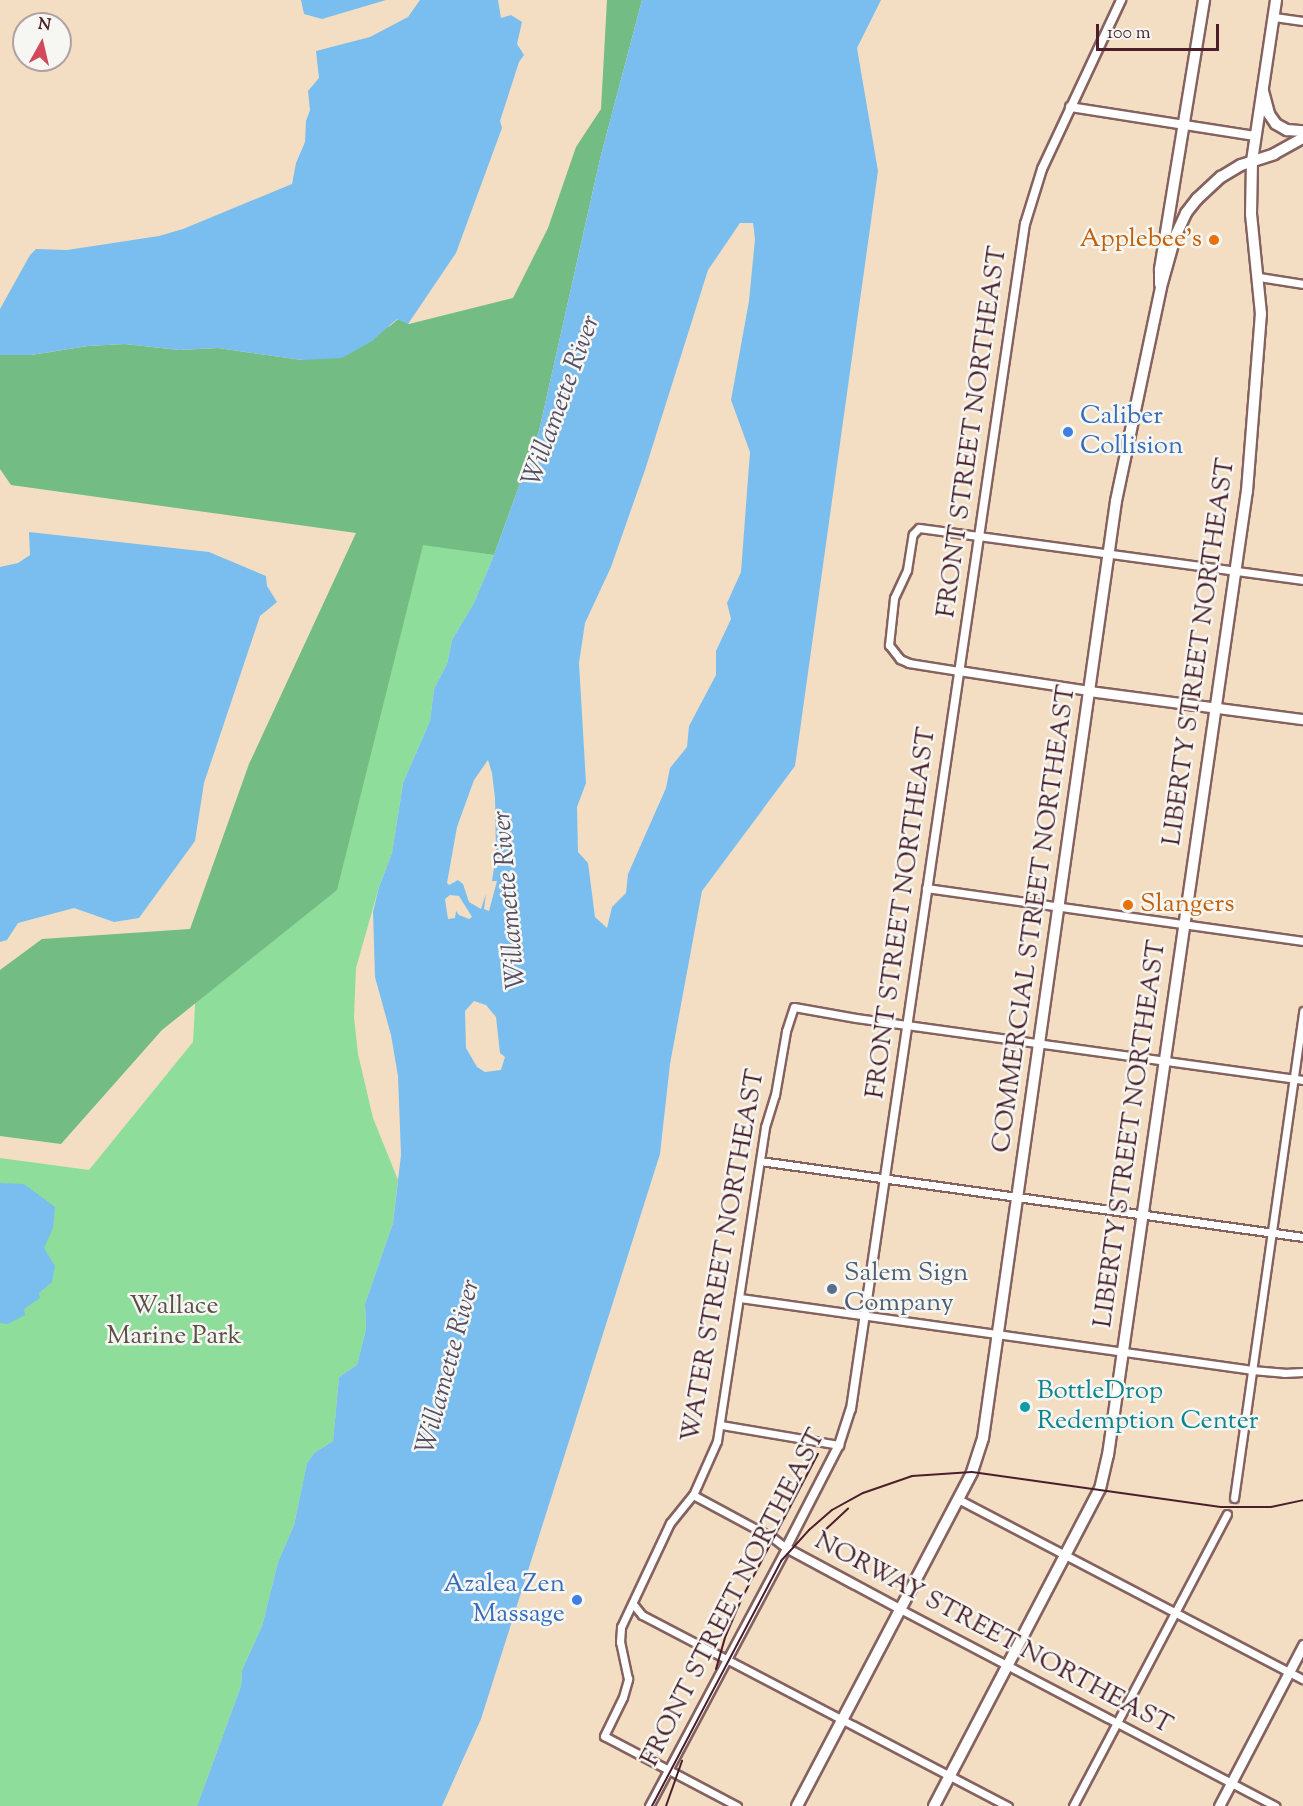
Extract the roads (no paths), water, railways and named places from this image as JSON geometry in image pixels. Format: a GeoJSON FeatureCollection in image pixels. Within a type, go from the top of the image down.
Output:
{"type":"FeatureCollection","features":[{"type":"Feature","properties":{"kind":"main road","name":"COMMERCIAL STREET NORTHEAST"},"geometry":{"type":"LineString","coordinates":[[797,1806],[958,1499],[976,1463],[983,1438],[1124,458],[1161,287],[1160,269],[1204,0]]}},
{"type":"Feature","properties":{"kind":"main road","name":"LIBERTY STREET NORTHEAST"},"geometry":{"type":"LineString","coordinates":[[934,1806],[1103,1480],[1247,491],[1259,348],[1259,278],[1251,214],[1252,161],[1276,0]]}},
{"type":"Feature","properties":{"kind":"main road"},"geometry":{"type":"LineString","coordinates":[[1263,91],[1269,114],[1276,124],[1287,130],[1303,131]]}},
{"type":"Feature","properties":{"kind":"main road"},"geometry":{"type":"LineString","coordinates":[[1161,287],[1175,237],[1186,213],[1221,177],[1252,161],[1274,154],[1303,138]]}},
{"type":"Feature","properties":{"kind":"main road"},"geometry":{"type":"LineString","coordinates":[[1089,690],[1303,719]]}},
{"type":"Feature","properties":{"kind":"main road"},"geometry":{"type":"LineString","coordinates":[[1219,1806],[1303,1645]]}},
{"type":"Feature","properties":{"kind":"street","name":"FRONT STREET NORTHEAST"},"geometry":{"type":"LineString","coordinates":[[649,1806],[839,1445],[850,1409],[1025,224],[1042,169],[1122,0]]}},
{"type":"Feature","properties":{"kind":"street"},"geometry":{"type":"LineString","coordinates":[[1274,17],[1303,21]]}},
{"type":"Feature","properties":{"kind":"street"},"geometry":{"type":"LineString","coordinates":[[1070,107],[1256,136]]}},
{"type":"Feature","properties":{"kind":"street"},"geometry":{"type":"LineString","coordinates":[[1259,278],[1303,284]]}},
{"type":"Feature","properties":{"kind":"street"},"geometry":{"type":"LineString","coordinates":[[1089,690],[909,663],[893,653],[889,645],[894,598],[907,570],[914,534],[919,528],[1303,580]]}},
{"type":"Feature","properties":{"kind":"street"},"geometry":{"type":"LineString","coordinates":[[926,888],[1303,941]]}},
{"type":"Feature","properties":{"kind":"street","name":"WATER STREET NORTHEAST"},"geometry":{"type":"LineString","coordinates":[[668,1770],[604,1736],[627,1684],[627,1666],[619,1636],[633,1604],[634,1595],[670,1523],[693,1495],[721,1425],[760,1161],[786,1031],[794,1007],[906,1025]]}},
{"type":"Feature","properties":{"kind":"street"},"geometry":{"type":"LineString","coordinates":[[1234,1498],[1303,1011]]}},
{"type":"Feature","properties":{"kind":"street"},"geometry":{"type":"LineString","coordinates":[[906,1025],[1303,1080]]}},
{"type":"Feature","properties":{"kind":"street"},"geometry":{"type":"LineString","coordinates":[[760,1161],[1303,1237]]}},
{"type":"Feature","properties":{"kind":"street"},"geometry":{"type":"LineString","coordinates":[[740,1298],[1251,1370],[1303,1372]]}},
{"type":"Feature","properties":{"kind":"street"},"geometry":{"type":"LineString","coordinates":[[721,1425],[839,1445]]}},
{"type":"Feature","properties":{"kind":"street","name":"NORWAY STREET NORTHEAST"},"geometry":{"type":"LineString","coordinates":[[693,1495],[900,1610],[1276,1806]]}},
{"type":"Feature","properties":{"kind":"street"},"geometry":{"type":"LineString","coordinates":[[958,1499],[1174,1614],[1303,1679]]}},
{"type":"Feature","properties":{"kind":"street"},"geometry":{"type":"LineString","coordinates":[[1073,1806],[1227,1514]]}},
{"type":"Feature","properties":{"kind":"street"},"geometry":{"type":"LineString","coordinates":[[633,1604],[642,1615],[1008,1806]]}},
{"type":"Feature","properties":{"kind":"street"},"geometry":{"type":"LineString","coordinates":[[668,1770],[737,1806]]}},
{"type":"Feature","properties":{"kind":"water"},"geometry":{"type":"Polygon","coordinates":[[[301,0],[386,0],[322,19],[304,14],[301,0]]]}},
{"type":"Feature","properties":{"kind":"water"},"geometry":{"type":"Polygon","coordinates":[[[420,0],[498,0],[501,18],[511,15],[522,22],[517,44],[524,55],[519,62],[500,121],[502,128],[456,253],[408,324],[397,319],[372,341],[342,358],[302,360],[218,348],[179,350],[125,344],[88,346],[31,355],[0,355],[0,309],[30,255],[36,249],[67,250],[159,236],[183,229],[292,184],[296,163],[305,142],[306,121],[310,110],[308,91],[319,78],[316,51],[370,37],[408,17],[420,0]]]}},
{"type":"Feature","properties":{"kind":"water","name":"Willamette River"},"geometry":{"type":"Polygon","coordinates":[[[642,0],[881,0],[857,48],[878,171],[795,766],[702,891],[670,1064],[660,1154],[481,1719],[442,1806],[197,1806],[241,1686],[242,1670],[262,1626],[278,1562],[294,1525],[307,1463],[314,1453],[333,1441],[339,1377],[357,1365],[366,1329],[365,1304],[393,1223],[401,1155],[398,1076],[391,1035],[375,977],[373,912],[379,887],[392,853],[403,783],[430,721],[434,689],[447,664],[452,640],[474,603],[494,555],[539,431],[600,159],[642,0]],[[740,223],[708,270],[645,470],[611,567],[585,623],[579,663],[586,783],[577,807],[578,852],[588,863],[595,917],[607,928],[612,907],[626,893],[628,874],[666,788],[670,768],[687,747],[689,726],[716,675],[716,651],[731,619],[727,603],[741,572],[750,452],[731,400],[749,301],[755,239],[753,223],[740,223]],[[488,760],[474,780],[457,827],[447,883],[449,885],[458,880],[463,884],[469,902],[481,909],[486,894],[484,909],[489,911],[497,881],[492,881],[496,854],[495,798],[488,760]],[[450,895],[445,899],[448,919],[455,918],[456,911],[459,915],[469,919],[472,917],[459,896],[450,895]],[[474,1001],[465,1011],[466,1048],[477,1067],[485,1072],[501,1070],[505,1057],[500,1053],[496,1017],[486,1005],[474,1001]]]}},
{"type":"Feature","properties":{"kind":"water"},"geometry":{"type":"Polygon","coordinates":[[[29,532],[209,552],[266,576],[267,586],[277,602],[260,616],[204,783],[195,841],[139,918],[114,922],[74,908],[18,923],[7,940],[0,942],[0,567],[18,563],[30,555],[29,532]]]}},
{"type":"Feature","properties":{"kind":"water"},"geometry":{"type":"Polygon","coordinates":[[[0,1183],[24,1184],[55,1207],[53,1228],[44,1248],[55,1266],[52,1282],[39,1293],[40,1298],[24,1309],[25,1315],[8,1324],[0,1323],[0,1183]]]}},
{"type":"Feature","properties":{"kind":"railway"},"geometry":{"type":"LineString","coordinates":[[716,1669],[726,1635],[742,1598],[818,1454]]}},
{"type":"Feature","properties":{"kind":"railway"},"geometry":{"type":"LineString","coordinates":[[652,1806],[781,1561],[809,1530],[832,1510],[863,1493],[912,1476],[972,1472],[1221,1507],[1271,1507],[1303,1500]]}},
{"type":"Feature","properties":{"kind":"railway"},"geometry":{"type":"LineString","coordinates":[[824,1531],[848,1509]]}},
{"type":"Feature","properties":{"kind":"railway"},"geometry":{"type":"LineString","coordinates":[[666,1806],[682,1761]]}},
{"type":"Feature","properties":{"kind":"place","name":"Applebee's"},"geometry":{"type":"Point","coordinates":[1214,240]}},
{"type":"Feature","properties":{"kind":"place","name":"Caliber Collision"},"geometry":{"type":"Point","coordinates":[1068,432]}},
{"type":"Feature","properties":{"kind":"place","name":"Slangers"},"geometry":{"type":"Point","coordinates":[1128,905]}},
{"type":"Feature","properties":{"kind":"place","name":"Salem Sign Company"},"geometry":{"type":"Point","coordinates":[832,1289]}},
{"type":"Feature","properties":{"kind":"place","name":"BottleDrop Redemption Center"},"geometry":{"type":"Point","coordinates":[1025,1407]}},
{"type":"Feature","properties":{"kind":"place","name":"Azalea Zen Massage"},"geometry":{"type":"Point","coordinates":[577,1600]}},
{"type":"Feature","properties":{"kind":"park label","name":"Wallace Marine Park"},"geometry":{"type":"Point","coordinates":[174,1322]}}]}
